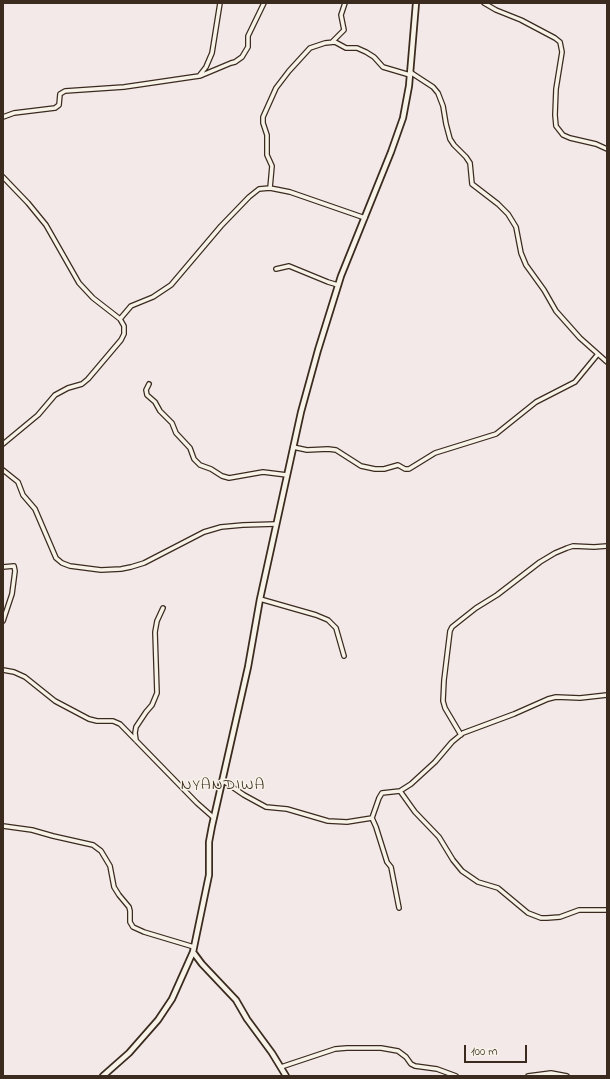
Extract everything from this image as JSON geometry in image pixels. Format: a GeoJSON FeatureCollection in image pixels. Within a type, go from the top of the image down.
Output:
{"type":"FeatureCollection","features":[{"type":"Feature","properties":{"kind":"street"},"geometry":{"type":"LineString","coordinates":[[199,76],[206,67],[212,53],[220,3]]}},
{"type":"Feature","properties":{"kind":"street"},"geometry":{"type":"LineString","coordinates":[[3,117],[14,113],[57,108],[60,94],[65,91],[124,87],[199,76],[235,62],[242,57],[248,47],[248,36],[264,3]]}},
{"type":"Feature","properties":{"kind":"street"},"geometry":{"type":"LineString","coordinates":[[332,42],[344,30],[341,18],[345,3]]}},
{"type":"Feature","properties":{"kind":"street"},"geometry":{"type":"LineString","coordinates":[[103,1076],[129,1053],[158,1020],[172,999],[194,949],[209,875],[209,842],[248,668],[260,599],[293,448],[307,390],[338,285],[399,131],[407,100],[416,3]]}},
{"type":"Feature","properties":{"kind":"street"},"geometry":{"type":"LineString","coordinates":[[484,3],[496,10],[521,20],[560,42],[562,52],[557,81],[555,115],[556,126],[559,132],[563,135],[596,144],[607,149]]}},
{"type":"Feature","properties":{"kind":"street"},"geometry":{"type":"LineString","coordinates":[[270,188],[272,166],[267,155],[267,134],[262,120],[272,94],[310,48],[335,42],[346,48],[357,48],[366,52],[374,57],[383,67],[410,74],[430,85],[438,93],[443,106],[450,139],[470,163],[472,184],[498,204],[508,214],[516,227],[521,253],[525,263],[556,310],[580,338],[607,362]]}},
{"type":"Feature","properties":{"kind":"street"},"geometry":{"type":"LineString","coordinates":[[3,177],[28,203],[46,225],[79,283],[93,298],[120,319],[124,326],[124,336],[94,373],[82,384],[68,388],[55,395],[38,415],[3,444]]}},
{"type":"Feature","properties":{"kind":"street"},"geometry":{"type":"LineString","coordinates":[[120,319],[131,306],[152,297],[171,285],[221,226],[252,194],[259,189],[270,188],[290,192],[365,218]]}},
{"type":"Feature","properties":{"kind":"street"},"geometry":{"type":"LineString","coordinates":[[276,269],[289,266],[338,285]]}},
{"type":"Feature","properties":{"kind":"street"},"geometry":{"type":"LineString","coordinates":[[293,448],[307,450],[336,450],[361,466],[375,469],[384,469],[398,465],[405,469],[409,469],[435,453],[496,434],[536,402],[575,382],[598,354]]}},
{"type":"Feature","properties":{"kind":"street"},"geometry":{"type":"LineString","coordinates":[[149,384],[146,390],[147,395],[155,402],[160,411],[172,423],[176,433],[190,448],[194,459],[200,464],[212,469],[222,476],[229,478],[263,472],[287,475]]}},
{"type":"Feature","properties":{"kind":"street"},"geometry":{"type":"LineString","coordinates":[[3,470],[18,482],[23,494],[35,509],[56,558],[62,563],[70,566],[101,570],[131,567],[144,563],[204,532],[243,525],[276,524]]}},
{"type":"Feature","properties":{"kind":"street"},"geometry":{"type":"LineString","coordinates":[[460,735],[444,708],[443,694],[449,636],[452,627],[540,562],[555,553],[574,546],[607,546]]}},
{"type":"Feature","properties":{"kind":"street"},"geometry":{"type":"LineString","coordinates":[[3,567],[14,566],[15,571],[12,594],[3,621]]}},
{"type":"Feature","properties":{"kind":"street"},"geometry":{"type":"LineString","coordinates":[[260,599],[316,615],[328,620],[336,628],[344,656]]}},
{"type":"Feature","properties":{"kind":"street"},"geometry":{"type":"LineString","coordinates":[[136,741],[136,727],[152,705],[157,693],[155,632],[157,621],[163,608]]}},
{"type":"Feature","properties":{"kind":"street"},"geometry":{"type":"LineString","coordinates":[[3,670],[14,672],[25,677],[55,701],[89,719],[97,721],[113,721],[120,724],[214,818]]}},
{"type":"Feature","properties":{"kind":"street"},"geometry":{"type":"LineString","coordinates":[[398,908],[391,867],[387,862],[372,818],[379,798],[382,794],[400,791],[417,779],[460,735],[548,699],[556,697],[580,698],[607,695]]}},
{"type":"Feature","properties":{"kind":"street"},"geometry":{"type":"LineString","coordinates":[[222,780],[244,795],[266,806],[288,809],[328,821],[347,822],[372,818]]}},
{"type":"Feature","properties":{"kind":"street"},"geometry":{"type":"LineString","coordinates":[[400,791],[415,812],[440,837],[453,860],[462,871],[478,882],[498,888],[528,913],[541,918],[547,918],[560,917],[579,910],[607,910]]}},
{"type":"Feature","properties":{"kind":"street"},"geometry":{"type":"LineString","coordinates":[[3,826],[32,830],[93,845],[101,851],[110,866],[114,887],[129,908],[132,927],[194,949],[202,964],[236,1000],[247,1019],[286,1076]]}},
{"type":"Feature","properties":{"kind":"street"},"geometry":{"type":"LineString","coordinates":[[281,1067],[335,1049],[381,1048],[398,1051],[414,1066],[432,1068],[456,1076]]}},
{"type":"Feature","properties":{"kind":"street"},"geometry":{"type":"LineString","coordinates":[[528,1076],[551,1073],[567,1076]]}},
{"type":"Feature","properties":{"kind":"district","name":"NYANDIWA"},"geometry":{"type":"Point","coordinates":[223,786]}}]}
